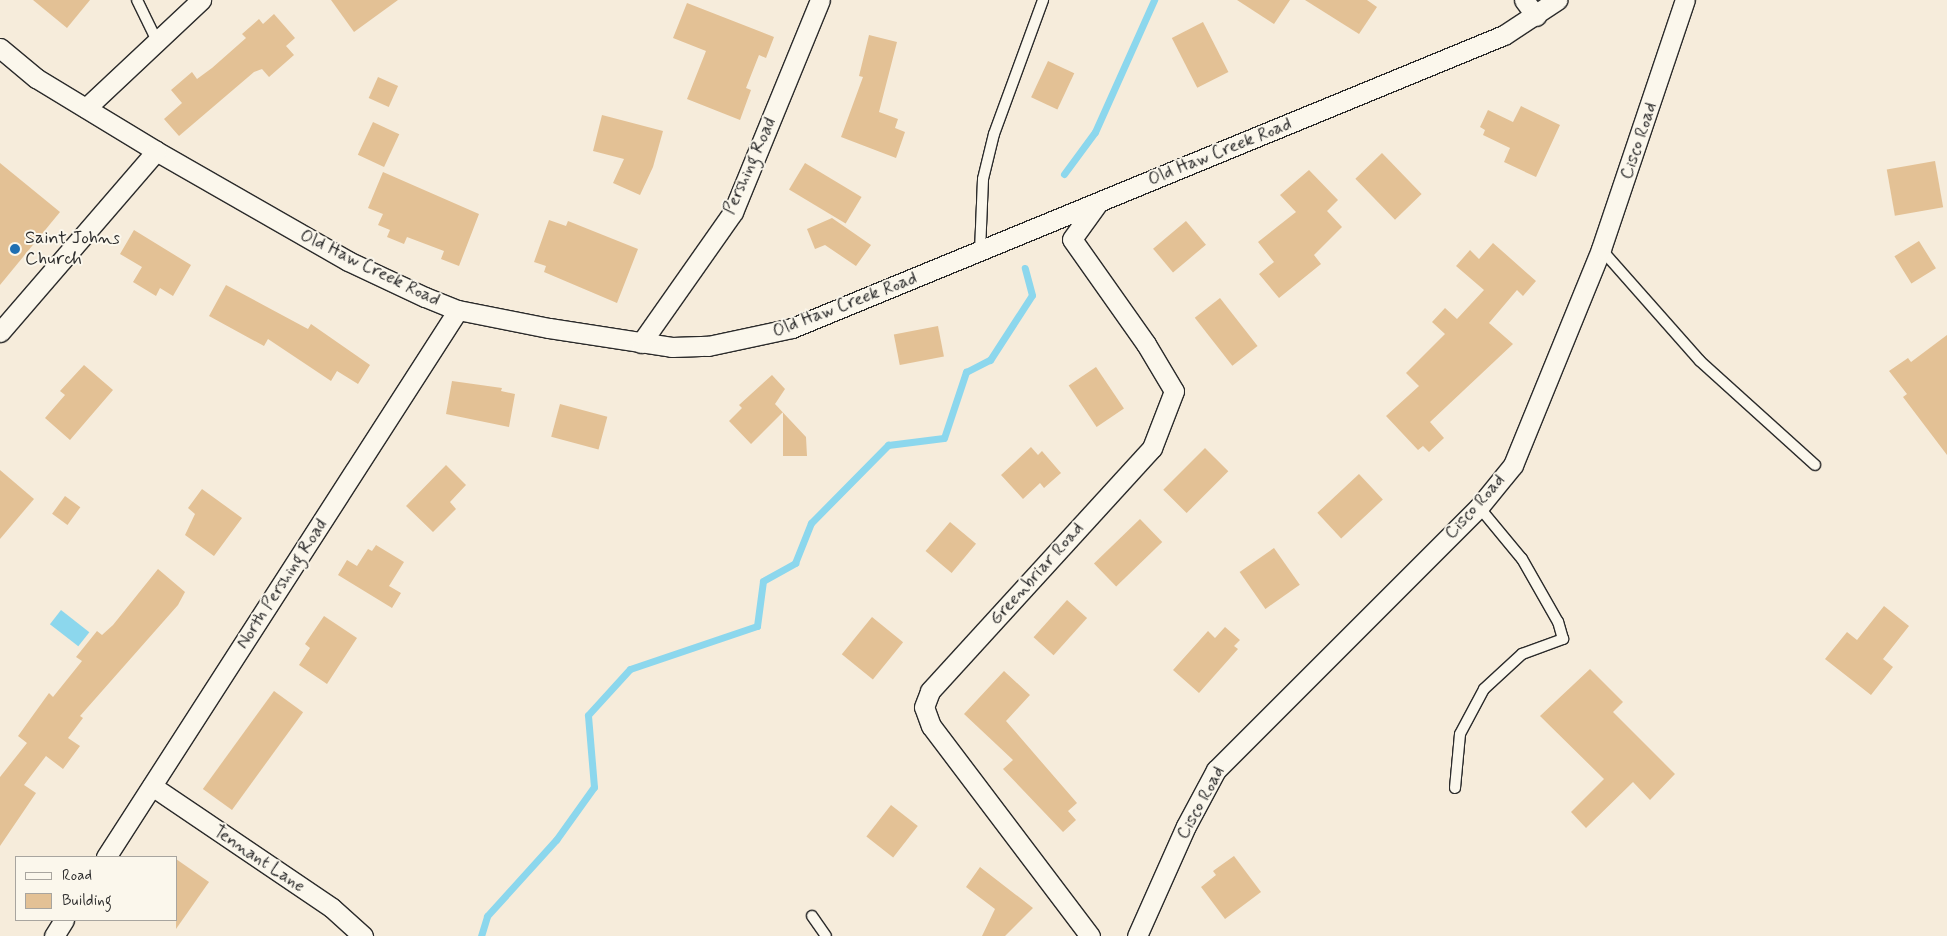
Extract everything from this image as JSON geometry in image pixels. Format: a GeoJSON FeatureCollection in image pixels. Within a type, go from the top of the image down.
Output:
{"type":"FeatureCollection","features":[{"type":"Feature","properties":{"kind":"street"},"geometry":{"type":"LineString","coordinates":[[86,108],[201,0]]}},
{"type":"Feature","properties":{"kind":"street","name":"Pershing Road"},"geometry":{"type":"LineString","coordinates":[[641,343],[733,212],[820,0]]}},
{"type":"Feature","properties":{"kind":"street"},"geometry":{"type":"LineString","coordinates":[[1524,0],[1536,16]]}},
{"type":"Feature","properties":{"kind":"street","name":"Old Haw Creek Road"},"geometry":{"type":"LineString","coordinates":[[0,48],[36,78],[156,151],[348,261],[458,310],[641,343],[708,346],[763,336],[1098,203],[1504,35],[1536,16],[1557,0]]}},
{"type":"Feature","properties":{"kind":"street","name":"Cisco Road"},"geometry":{"type":"LineString","coordinates":[[1137,936],[1186,826],[1216,770],[1479,507],[1513,464],[1600,249],[1685,0]]}},
{"type":"Feature","properties":{"kind":"street"},"geometry":{"type":"LineString","coordinates":[[0,332],[156,151]]}},
{"type":"Feature","properties":{"kind":"street","name":"Greenbriar Road"},"geometry":{"type":"LineString","coordinates":[[1090,936],[930,726],[924,708],[930,691],[1152,448],[1174,391],[1146,344],[1072,239],[1098,203]]}},
{"type":"Feature","properties":{"kind":"street","name":"North Pershing Road"},"geometry":{"type":"LineString","coordinates":[[107,856],[458,310]]}},
{"type":"Feature","properties":{"kind":"street","name":"Tennant Lane"},"geometry":{"type":"LineString","coordinates":[[152,786],[332,908],[363,936]]}},
{"type":"Feature","properties":{"kind":"street"},"geometry":{"type":"LineString","coordinates":[[54,936],[63,921]]}},
{"type":"Feature","properties":{"kind":"lane"},"geometry":{"type":"LineString","coordinates":[[137,0],[157,41]]}},
{"type":"Feature","properties":{"kind":"lane"},"geometry":{"type":"LineString","coordinates":[[980,251],[985,170],[1016,66],[1043,0]]}},
{"type":"Feature","properties":{"kind":"lane"},"geometry":{"type":"LineString","coordinates":[[1600,249],[1714,375],[1815,465]]}},
{"type":"Feature","properties":{"kind":"lane"},"geometry":{"type":"LineString","coordinates":[[1455,788],[1460,734],[1484,689],[1522,654],[1563,639],[1558,622],[1522,558],[1479,507]]}},
{"type":"Feature","properties":{"kind":"lane"},"geometry":{"type":"LineString","coordinates":[[812,916],[826,936]]}},
{"type":"Feature","properties":{"kind":"water"},"geometry":{"type":"Polygon","coordinates":[[[61,610],[89,632],[78,646],[50,624],[61,610]]]}},
{"type":"Feature","properties":{"kind":"building"},"geometry":{"type":"Polygon","coordinates":[[[33,0],[90,0],[67,28],[33,0]]]}},
{"type":"Feature","properties":{"kind":"building"},"geometry":{"type":"Polygon","coordinates":[[[331,0],[398,0],[354,32],[331,0]]]}},
{"type":"Feature","properties":{"kind":"building"},"geometry":{"type":"Polygon","coordinates":[[[1237,0],[1290,0],[1274,24],[1237,0]]]}},
{"type":"Feature","properties":{"kind":"building"},"geometry":{"type":"Polygon","coordinates":[[[1305,0],[1367,0],[1377,7],[1359,34],[1305,0]]]}},
{"type":"Feature","properties":{"kind":"building"},"geometry":{"type":"Polygon","coordinates":[[[687,3],[774,37],[766,58],[759,55],[746,88],[751,90],[740,120],[687,99],[706,51],[673,38],[687,3]]]}},
{"type":"Feature","properties":{"kind":"building"},"geometry":{"type":"Polygon","coordinates":[[[274,14],[295,38],[286,46],[294,55],[269,77],[262,69],[254,72],[179,136],[164,119],[182,103],[171,90],[192,72],[197,79],[212,68],[246,38],[242,34],[259,19],[263,24],[274,14]]]}},
{"type":"Feature","properties":{"kind":"building"},"geometry":{"type":"Polygon","coordinates":[[[1203,22],[1228,72],[1197,88],[1172,38],[1203,22]]]}},
{"type":"Feature","properties":{"kind":"building"},"geometry":{"type":"Polygon","coordinates":[[[869,35],[897,42],[879,112],[898,119],[895,128],[905,132],[896,158],[841,137],[863,77],[859,76],[869,35]]]}},
{"type":"Feature","properties":{"kind":"building"},"geometry":{"type":"Polygon","coordinates":[[[1048,61],[1074,73],[1057,110],[1031,97],[1048,61]]]}},
{"type":"Feature","properties":{"kind":"building"},"geometry":{"type":"Polygon","coordinates":[[[378,77],[398,86],[389,107],[369,98],[378,77]]]}},
{"type":"Feature","properties":{"kind":"building"},"geometry":{"type":"Polygon","coordinates":[[[1521,106],[1560,125],[1536,177],[1504,162],[1510,148],[1483,135],[1485,130],[1480,127],[1488,110],[1513,122],[1521,106]]]}},
{"type":"Feature","properties":{"kind":"building"},"geometry":{"type":"Polygon","coordinates":[[[602,115],[663,131],[653,167],[640,195],[613,183],[624,159],[593,151],[602,115]]]}},
{"type":"Feature","properties":{"kind":"building"},"geometry":{"type":"Polygon","coordinates":[[[373,122],[399,134],[384,167],[358,155],[373,122]]]}},
{"type":"Feature","properties":{"kind":"building"},"geometry":{"type":"Polygon","coordinates":[[[1382,153],[1422,194],[1395,220],[1355,179],[1382,153]]]}},
{"type":"Feature","properties":{"kind":"building"},"geometry":{"type":"Polygon","coordinates":[[[1935,161],[1943,207],[1895,216],[1887,170],[1935,161]]]}},
{"type":"Feature","properties":{"kind":"building","name":"Saint Johns Church"},"geometry":{"type":"Polygon","coordinates":[[[0,163],[60,212],[0,285],[0,163]]]}},
{"type":"Feature","properties":{"kind":"building"},"geometry":{"type":"Polygon","coordinates":[[[805,163],[862,197],[846,224],[789,190],[805,163]]]}},
{"type":"Feature","properties":{"kind":"building"},"geometry":{"type":"Polygon","coordinates":[[[1309,170],[1338,200],[1327,211],[1342,227],[1314,255],[1321,264],[1279,298],[1259,274],[1274,262],[1258,242],[1296,212],[1280,195],[1309,170]]]}},
{"type":"Feature","properties":{"kind":"building"},"geometry":{"type":"Polygon","coordinates":[[[383,172],[479,214],[459,266],[441,259],[444,251],[407,237],[404,244],[387,237],[390,230],[378,225],[383,214],[368,208],[383,172]]]}},
{"type":"Feature","properties":{"kind":"building"},"geometry":{"type":"Polygon","coordinates":[[[832,218],[871,245],[856,266],[825,245],[815,249],[807,229],[832,218]]]}},
{"type":"Feature","properties":{"kind":"building"},"geometry":{"type":"Polygon","coordinates":[[[549,220],[566,226],[568,221],[638,249],[617,303],[544,272],[546,266],[534,262],[549,220]]]}},
{"type":"Feature","properties":{"kind":"building"},"geometry":{"type":"Polygon","coordinates":[[[1186,221],[1206,245],[1173,272],[1153,249],[1186,221]]]}},
{"type":"Feature","properties":{"kind":"building"},"geometry":{"type":"Polygon","coordinates":[[[134,230],[191,265],[173,296],[160,288],[156,296],[133,282],[142,267],[120,254],[134,230]]]}},
{"type":"Feature","properties":{"kind":"building"},"geometry":{"type":"Polygon","coordinates":[[[1919,241],[1936,268],[1911,284],[1894,256],[1919,241]]]}},
{"type":"Feature","properties":{"kind":"building"},"geometry":{"type":"Polygon","coordinates":[[[1493,243],[1536,281],[1523,296],[1517,290],[1489,323],[1513,344],[1430,422],[1444,438],[1429,452],[1423,446],[1418,450],[1386,416],[1419,386],[1406,373],[1445,334],[1432,322],[1445,308],[1457,319],[1484,290],[1456,266],[1470,250],[1479,259],[1493,243]]]}},
{"type":"Feature","properties":{"kind":"building"},"geometry":{"type":"Polygon","coordinates":[[[226,285],[308,329],[311,324],[370,365],[358,384],[337,371],[331,381],[268,339],[264,346],[209,316],[226,285]]]}},
{"type":"Feature","properties":{"kind":"building"},"geometry":{"type":"Polygon","coordinates":[[[1220,298],[1258,346],[1232,366],[1195,318],[1220,298]]]}},
{"type":"Feature","properties":{"kind":"building"},"geometry":{"type":"Polygon","coordinates":[[[938,326],[944,356],[900,365],[894,335],[938,326]]]}},
{"type":"Feature","properties":{"kind":"building"},"geometry":{"type":"Polygon","coordinates":[[[1947,335],[1947,455],[1903,397],[1907,394],[1889,371],[1908,358],[1911,362],[1947,335]]]}},
{"type":"Feature","properties":{"kind":"building"},"geometry":{"type":"Polygon","coordinates":[[[84,365],[113,390],[70,440],[45,418],[65,395],[60,391],[84,365]]]}},
{"type":"Feature","properties":{"kind":"building"},"geometry":{"type":"Polygon","coordinates":[[[1096,367],[1124,408],[1097,427],[1069,385],[1096,367]]]}},
{"type":"Feature","properties":{"kind":"building"},"geometry":{"type":"Polygon","coordinates":[[[772,375],[785,389],[775,404],[783,412],[751,444],[729,421],[742,408],[739,405],[772,375]]]}},
{"type":"Feature","properties":{"kind":"building"},"geometry":{"type":"Polygon","coordinates":[[[452,381],[502,388],[501,391],[515,394],[509,427],[446,414],[452,381]]]}},
{"type":"Feature","properties":{"kind":"building"},"geometry":{"type":"Polygon","coordinates":[[[560,404],[607,417],[599,450],[551,437],[560,404]]]}},
{"type":"Feature","properties":{"kind":"building"},"geometry":{"type":"Polygon","coordinates":[[[783,413],[806,437],[807,456],[783,456],[783,413]]]}},
{"type":"Feature","properties":{"kind":"building"},"geometry":{"type":"Polygon","coordinates":[[[1031,447],[1038,455],[1042,451],[1061,473],[1044,488],[1040,483],[1023,499],[1001,475],[1031,447]]]}},
{"type":"Feature","properties":{"kind":"building"},"geometry":{"type":"Polygon","coordinates":[[[1205,448],[1228,471],[1187,513],[1163,490],[1205,448]]]}},
{"type":"Feature","properties":{"kind":"building"},"geometry":{"type":"Polygon","coordinates":[[[446,465],[466,485],[450,502],[456,509],[433,532],[406,506],[446,465]]]}},
{"type":"Feature","properties":{"kind":"building"},"geometry":{"type":"Polygon","coordinates":[[[0,470],[34,499],[0,539],[0,470]]]}},
{"type":"Feature","properties":{"kind":"building"},"geometry":{"type":"Polygon","coordinates":[[[1359,474],[1383,500],[1341,538],[1317,513],[1359,474]]]}},
{"type":"Feature","properties":{"kind":"building"},"geometry":{"type":"Polygon","coordinates":[[[202,489],[242,518],[214,556],[185,535],[195,514],[188,508],[202,489]]]}},
{"type":"Feature","properties":{"kind":"building"},"geometry":{"type":"Polygon","coordinates":[[[65,496],[80,507],[67,525],[52,514],[65,496]]]}},
{"type":"Feature","properties":{"kind":"building"},"geometry":{"type":"Polygon","coordinates":[[[1140,519],[1162,542],[1116,586],[1094,563],[1140,519]]]}},
{"type":"Feature","properties":{"kind":"building"},"geometry":{"type":"Polygon","coordinates":[[[950,522],[976,544],[952,573],[926,551],[950,522]]]}},
{"type":"Feature","properties":{"kind":"building"},"geometry":{"type":"Polygon","coordinates":[[[376,545],[404,562],[389,586],[401,593],[392,608],[338,575],[347,560],[357,566],[368,549],[372,551],[376,545]]]}},
{"type":"Feature","properties":{"kind":"building"},"geometry":{"type":"Polygon","coordinates":[[[1274,548],[1300,585],[1265,609],[1240,572],[1274,548]]]}},
{"type":"Feature","properties":{"kind":"building"},"geometry":{"type":"Polygon","coordinates":[[[158,569],[185,592],[178,605],[80,716],[83,718],[68,738],[80,746],[63,769],[46,756],[24,785],[36,793],[0,846],[0,777],[27,743],[18,736],[49,693],[53,697],[82,661],[76,657],[97,631],[102,635],[113,625],[158,569]]]}},
{"type":"Feature","properties":{"kind":"building"},"geometry":{"type":"Polygon","coordinates":[[[1067,600],[1087,618],[1054,655],[1034,637],[1067,600]]]}},
{"type":"Feature","properties":{"kind":"building"},"geometry":{"type":"Polygon","coordinates":[[[1884,606],[1909,626],[1883,659],[1893,667],[1871,695],[1825,659],[1847,632],[1857,640],[1884,606]]]}},
{"type":"Feature","properties":{"kind":"building"},"geometry":{"type":"Polygon","coordinates":[[[324,616],[357,638],[327,684],[299,665],[310,648],[305,644],[324,616]]]}},
{"type":"Feature","properties":{"kind":"building"},"geometry":{"type":"Polygon","coordinates":[[[872,617],[903,642],[873,679],[842,654],[872,617]]]}},
{"type":"Feature","properties":{"kind":"building"},"geometry":{"type":"Polygon","coordinates":[[[1225,627],[1240,640],[1234,646],[1238,649],[1199,693],[1173,670],[1208,631],[1215,638],[1225,627]]]}},
{"type":"Feature","properties":{"kind":"building"},"geometry":{"type":"Polygon","coordinates":[[[1590,669],[1623,702],[1613,712],[1675,774],[1650,800],[1633,782],[1586,828],[1571,812],[1604,779],[1540,716],[1590,669]]]}},
{"type":"Feature","properties":{"kind":"building"},"geometry":{"type":"Polygon","coordinates":[[[1004,671],[1030,695],[1006,721],[1077,803],[1068,811],[1076,820],[1063,832],[1003,769],[1013,760],[964,714],[1004,671]]]}},
{"type":"Feature","properties":{"kind":"building"},"geometry":{"type":"Polygon","coordinates":[[[274,691],[303,712],[232,810],[203,789],[274,691]]]}},
{"type":"Feature","properties":{"kind":"building"},"geometry":{"type":"Polygon","coordinates":[[[891,805],[918,826],[893,857],[866,837],[891,805]]]}},
{"type":"Feature","properties":{"kind":"building"},"geometry":{"type":"Polygon","coordinates":[[[1234,856],[1261,892],[1225,919],[1201,887],[1216,875],[1213,871],[1234,856]]]}},
{"type":"Feature","properties":{"kind":"building"},"geometry":{"type":"Polygon","coordinates":[[[178,860],[209,882],[176,929],[176,921],[178,921],[178,860]]]}},
{"type":"Feature","properties":{"kind":"building"},"geometry":{"type":"Polygon","coordinates":[[[980,867],[1033,908],[1005,936],[982,936],[995,909],[966,887],[980,867]]]}},
{"type":"Feature","properties":{"kind":"waterway"},"geometry":{"type":"LineString","coordinates":[[1064,174],[1095,132],[1154,0]]}},
{"type":"Feature","properties":{"kind":"waterway"},"geometry":{"type":"LineString","coordinates":[[481,936],[487,916],[556,840],[594,787],[588,715],[630,669],[757,626],[763,581],[795,563],[811,523],[888,445],[944,438],[966,372],[990,360],[1032,295],[1025,268]]}},
{"type":"Feature","properties":{"kind":"place","name":"Saint Johns Church"},"geometry":{"type":"Point","coordinates":[15,249]}}]}
